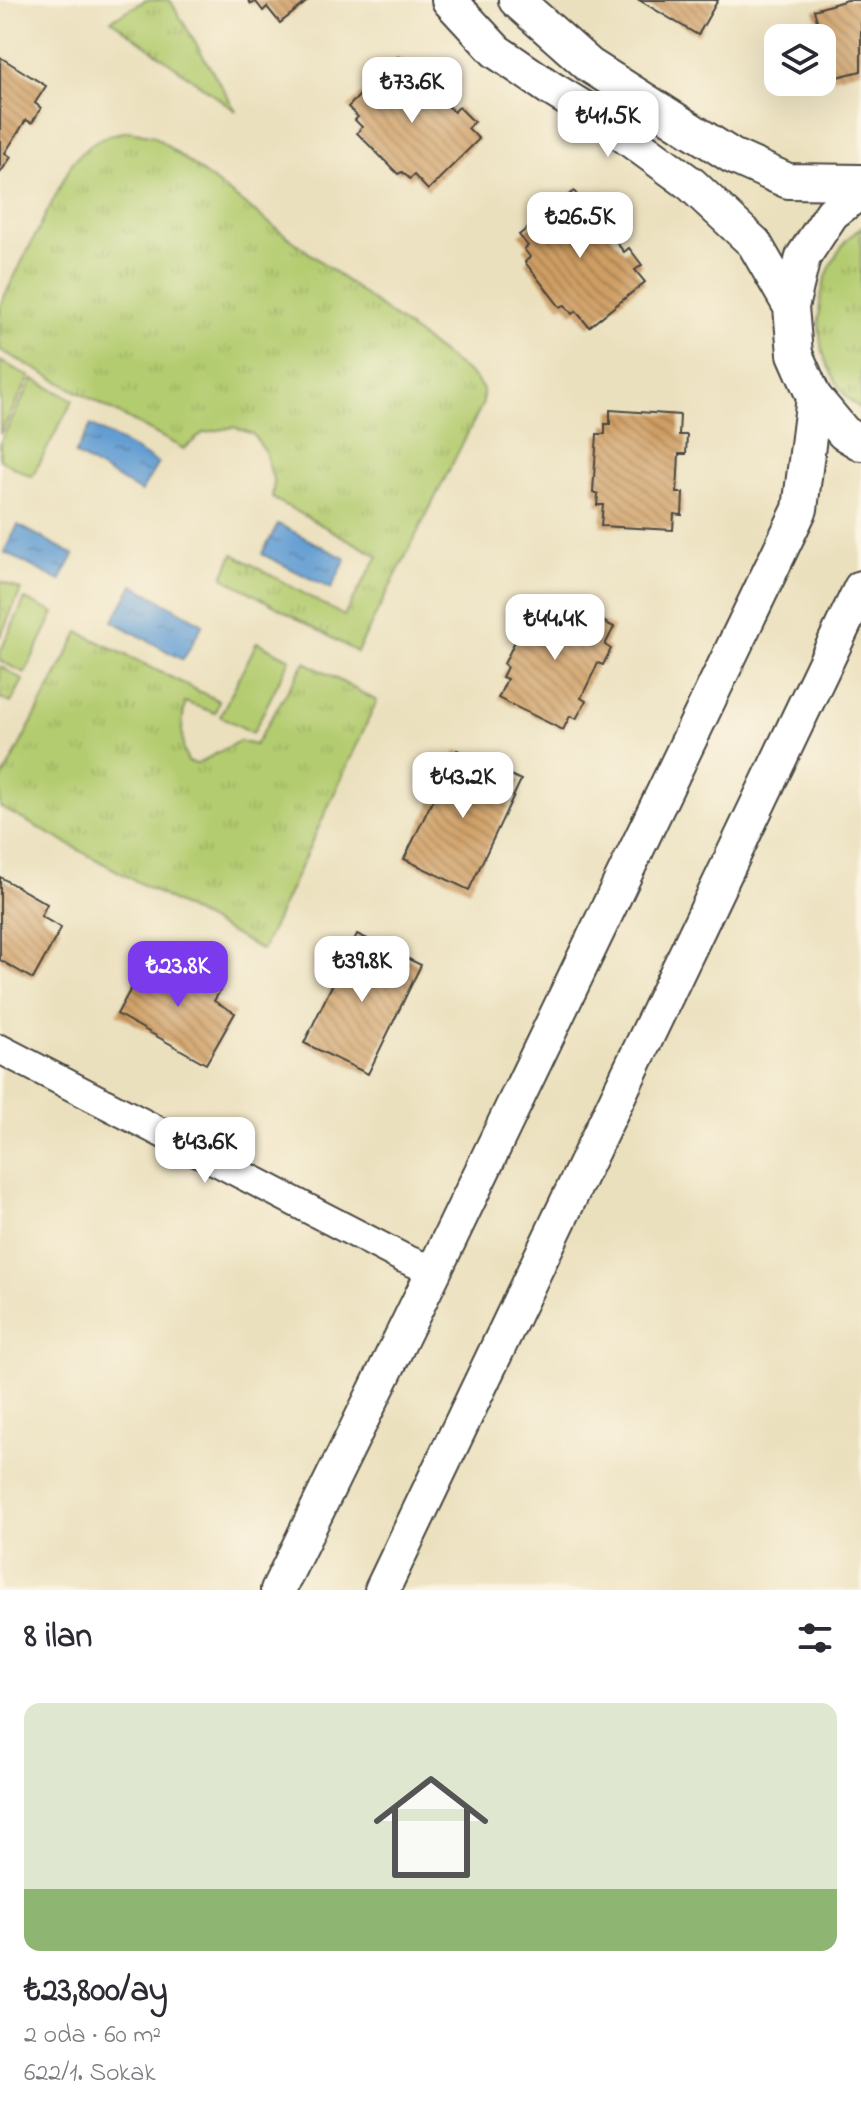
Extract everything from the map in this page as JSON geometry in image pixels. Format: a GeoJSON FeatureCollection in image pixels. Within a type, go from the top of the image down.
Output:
{"type":"FeatureCollection","features":[{"type":"Feature","properties":{"kind":"main road"},"geometry":{"type":"LineString","coordinates":[[449,0],[496,51],[609,124],[691,184],[754,243],[791,307]]}},
{"type":"Feature","properties":{"kind":"main road"},"geometry":{"type":"LineString","coordinates":[[516,0],[589,65],[732,156],[788,181],[861,182]]}},
{"type":"Feature","properties":{"kind":"main road"},"geometry":{"type":"LineString","coordinates":[[861,191],[832,213],[803,257],[791,307],[795,354],[814,397],[844,433],[861,443]]}},
{"type":"Feature","properties":{"kind":"main road"},"geometry":{"type":"LineString","coordinates":[[278,1590],[800,509],[814,397]]}},
{"type":"Feature","properties":{"kind":"main road"},"geometry":{"type":"LineString","coordinates":[[382,1590],[861,588]]}},
{"type":"Feature","properties":{"kind":"street"},"geometry":{"type":"LineString","coordinates":[[0,1049],[403,1258],[434,1271]]}},
{"type":"Feature","properties":{"kind":"green space"},"geometry":{"type":"Polygon","coordinates":[[[146,0],[170,0],[236,111],[111,20],[146,0]]]}},
{"type":"Feature","properties":{"kind":"green space"},"geometry":{"type":"Polygon","coordinates":[[[130,131],[154,136],[475,378],[483,390],[483,403],[357,652],[223,577],[233,554],[344,616],[378,556],[272,498],[274,483],[265,452],[253,434],[234,427],[203,433],[184,449],[0,350],[0,305],[72,163],[97,140],[130,131]]]}},
{"type":"Feature","properties":{"kind":"green space"},"geometry":{"type":"Polygon","coordinates":[[[861,227],[861,410],[845,395],[832,375],[820,338],[819,318],[825,280],[833,262],[845,242],[861,227]]]}},
{"type":"Feature","properties":{"kind":"green space"},"geometry":{"type":"Polygon","coordinates":[[[0,361],[30,377],[0,434],[0,361]]]}},
{"type":"Feature","properties":{"kind":"green space"},"geometry":{"type":"Polygon","coordinates":[[[33,379],[73,400],[32,477],[0,460],[0,442],[33,379]]]}},
{"type":"Feature","properties":{"kind":"green space"},"geometry":{"type":"Polygon","coordinates":[[[0,581],[21,590],[0,637],[0,581]]]}},
{"type":"Feature","properties":{"kind":"green space"},"geometry":{"type":"Polygon","coordinates":[[[25,599],[54,613],[25,673],[0,661],[0,652],[25,599]]]}},
{"type":"Feature","properties":{"kind":"green space"},"geometry":{"type":"Polygon","coordinates":[[[79,632],[219,701],[215,713],[185,702],[182,740],[188,762],[197,764],[239,741],[255,745],[305,662],[377,701],[262,950],[0,807],[0,783],[79,632]]]}},
{"type":"Feature","properties":{"kind":"green space"},"geometry":{"type":"Polygon","coordinates":[[[257,642],[290,659],[253,733],[220,716],[257,642]]]}},
{"type":"Feature","properties":{"kind":"green space"},"geometry":{"type":"Polygon","coordinates":[[[0,666],[23,680],[11,703],[0,698],[0,666]]]}},
{"type":"Feature","properties":{"kind":"water"},"geometry":{"type":"Polygon","coordinates":[[[91,425],[158,463],[141,492],[75,454],[91,425]]]}},
{"type":"Feature","properties":{"kind":"water"},"geometry":{"type":"Polygon","coordinates":[[[278,524],[346,559],[331,589],[262,554],[278,524]]]}},
{"type":"Feature","properties":{"kind":"water"},"geometry":{"type":"Polygon","coordinates":[[[18,525],[74,555],[60,581],[4,552],[18,525]]]}},
{"type":"Feature","properties":{"kind":"water"},"geometry":{"type":"Polygon","coordinates":[[[133,585],[203,624],[183,660],[113,621],[133,585]]]}},
{"type":"Feature","properties":{"kind":"building"},"geometry":{"type":"Polygon","coordinates":[[[248,0],[309,0],[280,23],[267,7],[263,11],[256,2],[251,4],[248,0]]]}},
{"type":"Feature","properties":{"kind":"building"},"geometry":{"type":"Polygon","coordinates":[[[639,0],[718,0],[698,35],[639,0]]]}},
{"type":"Feature","properties":{"kind":"building"},"geometry":{"type":"Polygon","coordinates":[[[847,0],[861,0],[861,71],[836,77],[836,24],[818,24],[814,10],[847,0]]]}},
{"type":"Feature","properties":{"kind":"building"},"geometry":{"type":"Polygon","coordinates":[[[0,57],[46,86],[35,103],[41,108],[32,123],[26,120],[5,153],[11,157],[0,173],[0,57]]]}},
{"type":"Feature","properties":{"kind":"building"},"geometry":{"type":"Polygon","coordinates":[[[398,57],[412,72],[417,66],[431,80],[426,84],[454,112],[459,107],[474,122],[468,128],[479,139],[428,190],[414,175],[410,179],[402,172],[398,174],[357,133],[362,127],[355,120],[358,117],[348,107],[398,57]]]}},
{"type":"Feature","properties":{"kind":"building"},"geometry":{"type":"Polygon","coordinates":[[[574,191],[587,208],[593,203],[604,217],[599,221],[624,252],[629,248],[642,265],[635,270],[645,282],[589,327],[576,311],[572,314],[565,305],[560,307],[525,262],[530,257],[524,249],[528,246],[519,235],[574,191]]]}},
{"type":"Feature","properties":{"kind":"building"},"geometry":{"type":"Polygon","coordinates":[[[610,410],[680,415],[679,435],[687,435],[686,454],[679,454],[677,493],[683,493],[682,515],[674,514],[673,530],[601,526],[603,505],[597,505],[598,494],[593,492],[597,434],[605,434],[605,424],[610,424],[610,410]]]}},
{"type":"Feature","properties":{"kind":"building"},"geometry":{"type":"Polygon","coordinates":[[[551,595],[614,627],[605,645],[611,649],[603,665],[598,663],[581,698],[586,701],[576,719],[570,716],[563,730],[498,698],[507,679],[502,677],[507,667],[504,664],[529,612],[536,615],[541,606],[545,608],[551,595]]]}},
{"type":"Feature","properties":{"kind":"building"},"geometry":{"type":"Polygon","coordinates":[[[457,750],[521,780],[469,890],[404,859],[457,750]]]}},
{"type":"Feature","properties":{"kind":"building"},"geometry":{"type":"Polygon","coordinates":[[[0,877],[47,904],[41,916],[61,928],[33,979],[0,960],[0,877]]]}},
{"type":"Feature","properties":{"kind":"building"},"geometry":{"type":"Polygon","coordinates":[[[357,934],[421,965],[368,1074],[304,1043],[357,934]]]}},
{"type":"Feature","properties":{"kind":"building"},"geometry":{"type":"Polygon","coordinates":[[[146,961],[163,971],[169,961],[221,989],[214,1001],[235,1013],[206,1064],[117,1014],[146,961]]]}}]}
